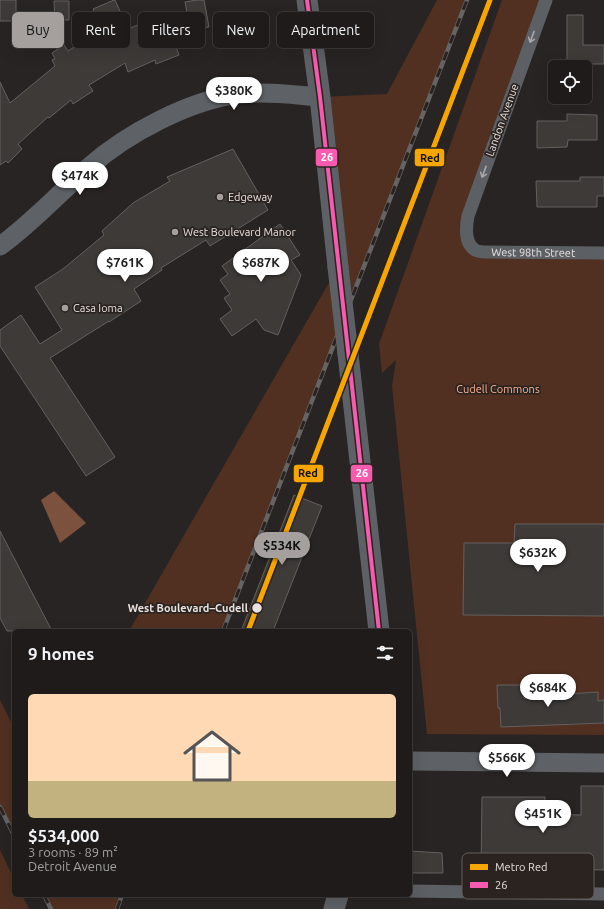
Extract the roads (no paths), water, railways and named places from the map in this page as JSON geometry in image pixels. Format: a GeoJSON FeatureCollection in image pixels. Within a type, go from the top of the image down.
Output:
{"type":"FeatureCollection","features":[{"type":"Feature","properties":{"kind":"main road"},"geometry":{"type":"LineString","coordinates":[[307,0],[320,97],[379,629]]}},
{"type":"Feature","properties":{"kind":"main road"},"geometry":{"type":"LineString","coordinates":[[0,246],[24,227],[64,189],[105,154],[138,133],[170,116],[212,100],[240,94],[265,93],[320,97]]}},
{"type":"Feature","properties":{"kind":"main road"},"geometry":{"type":"LineString","coordinates":[[412,761],[604,763]]}},
{"type":"Feature","properties":{"kind":"main road"},"geometry":{"type":"LineString","coordinates":[[334,909],[337,897]]}},
{"type":"Feature","properties":{"kind":"street","name":"Landon Avenue"},"geometry":{"type":"LineString","coordinates":[[468,241],[466,229],[468,216],[546,0]]}},
{"type":"Feature","properties":{"kind":"street","name":"West 98th Street"},"geometry":{"type":"LineString","coordinates":[[468,241],[475,250],[488,252],[604,253]]}},
{"type":"Feature","properties":{"kind":"street"},"geometry":{"type":"LineString","coordinates":[[412,891],[462,892]]}},
{"type":"Feature","properties":{"kind":"street"},"geometry":{"type":"LineString","coordinates":[[594,894],[604,894]]}},
{"type":"Feature","properties":{"kind":"railway"},"geometry":{"type":"LineString","coordinates":[[224,629],[467,0]]}},
{"type":"Feature","properties":{"kind":"railway"},"geometry":{"type":"LineString","coordinates":[[0,807],[12,831]]}},
{"type":"Feature","properties":{"kind":"railway"},"geometry":{"type":"LineString","coordinates":[[45,897],[51,909]]}},
{"type":"Feature","properties":{"kind":"railway"},"geometry":{"type":"LineString","coordinates":[[117,909],[121,897]]}},
{"type":"Feature","properties":{"kind":"metro line","name":"Red"},"geometry":{"type":"LineString","coordinates":[[249,629],[490,0]]}},
{"type":"Feature","properties":{"kind":"place","name":"Edgeway"},"geometry":{"type":"Point","coordinates":[220,197]}},
{"type":"Feature","properties":{"kind":"place","name":"West Boulevard Manor"},"geometry":{"type":"Point","coordinates":[175,232]}},
{"type":"Feature","properties":{"kind":"place","name":"Casa Ioma"},"geometry":{"type":"Point","coordinates":[65,308]}},
{"type":"Feature","properties":{"kind":"place","name":"West Boulevard–Cudell"},"geometry":{"type":"Point","coordinates":[257,608]}},
{"type":"Feature","properties":{"kind":"park label","name":"Cudell Commons"},"geometry":{"type":"Point","coordinates":[498,389]}}]}
